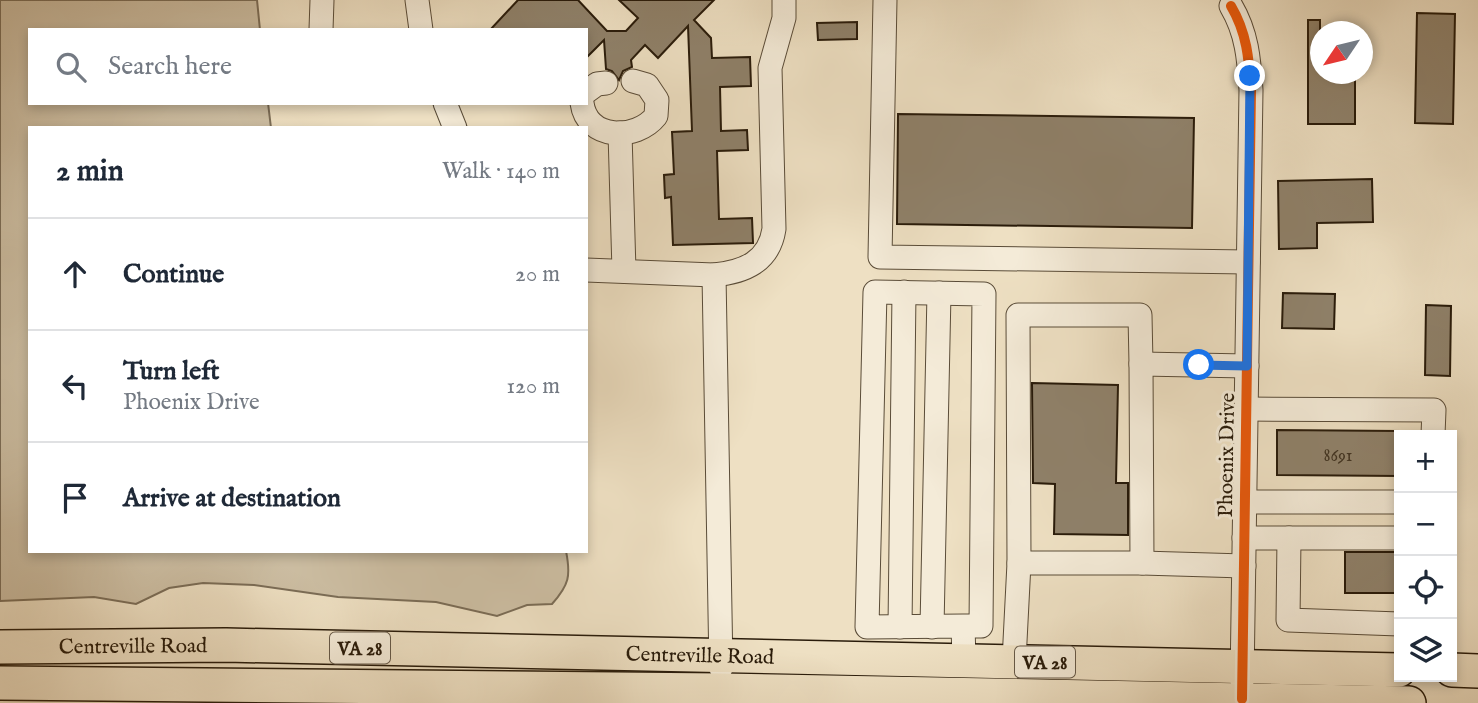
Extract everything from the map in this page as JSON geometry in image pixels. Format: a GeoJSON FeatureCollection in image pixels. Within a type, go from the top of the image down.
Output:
{"type":"FeatureCollection","features":[{"type":"Feature","properties":{"kind":"highway","name":"Centreville Road"},"geometry":{"type":"LineString","coordinates":[[0,648],[226,645],[1394,670]]}},
{"type":"Feature","properties":{"kind":"highway"},"geometry":{"type":"LineString","coordinates":[[1457,670],[1478,671]]}},
{"type":"Feature","properties":{"kind":"highway","name":"Centreville Road"},"geometry":{"type":"LineString","coordinates":[[0,683],[213,695],[578,696],[627,689],[722,697],[1409,703]]}},
{"type":"Feature","properties":{"kind":"highway"},"geometry":{"type":"LineString","coordinates":[[627,689],[683,703]]}},
{"type":"Feature","properties":{"kind":"street"},"geometry":{"type":"LineString","coordinates":[[321,28],[322,0]]}},
{"type":"Feature","properties":{"kind":"street"},"geometry":{"type":"LineString","coordinates":[[417,0],[421,28]]}},
{"type":"Feature","properties":{"kind":"street"},"geometry":{"type":"LineString","coordinates":[[588,270],[729,274],[753,265],[768,250],[774,229],[770,68],[784,18],[784,0]]}},
{"type":"Feature","properties":{"kind":"street"},"geometry":{"type":"LineString","coordinates":[[885,0],[880,257],[1248,262]]}},
{"type":"Feature","properties":{"kind":"street","name":"Phoenix Drive"},"geometry":{"type":"LineString","coordinates":[[1237,2],[1249,49],[1251,90],[1241,701]]}},
{"type":"Feature","properties":{"kind":"street"},"geometry":{"type":"LineString","coordinates":[[582,105],[585,115],[599,130],[620,133],[643,127],[653,120],[657,111],[657,100],[652,89],[642,82],[633,81]]}},
{"type":"Feature","properties":{"kind":"street"},"geometry":{"type":"LineString","coordinates":[[446,105],[454,126]]}},
{"type":"Feature","properties":{"kind":"street"},"geometry":{"type":"LineString","coordinates":[[620,133],[624,271]]}},
{"type":"Feature","properties":{"kind":"street"},"geometry":{"type":"LineString","coordinates":[[714,275],[722,697]]}},
{"type":"Feature","properties":{"kind":"street"},"geometry":{"type":"LineString","coordinates":[[875,292],[939,293],[984,294],[981,626],[867,627],[875,292]]}},
{"type":"Feature","properties":{"kind":"street"},"geometry":{"type":"LineString","coordinates":[[900,627],[904,292]]}},
{"type":"Feature","properties":{"kind":"street"},"geometry":{"type":"LineString","coordinates":[[932,627],[939,293]]}},
{"type":"Feature","properties":{"kind":"street"},"geometry":{"type":"LineString","coordinates":[[1014,661],[1019,563],[1018,315],[1140,315],[1142,563]]}},
{"type":"Feature","properties":{"kind":"street"},"geometry":{"type":"LineString","coordinates":[[1141,364],[1247,366]]}},
{"type":"Feature","properties":{"kind":"street"},"geometry":{"type":"LineString","coordinates":[[1246,410],[1434,410],[1433,430]]}},
{"type":"Feature","properties":{"kind":"street"},"geometry":{"type":"LineString","coordinates":[[1245,502],[1394,502]]}},
{"type":"Feature","properties":{"kind":"street"},"geometry":{"type":"LineString","coordinates":[[1244,538],[1394,538]]}},
{"type":"Feature","properties":{"kind":"street"},"geometry":{"type":"LineString","coordinates":[[1289,538],[1288,620],[1394,624]]}},
{"type":"Feature","properties":{"kind":"street"},"geometry":{"type":"LineString","coordinates":[[1019,563],[1244,566]]}},
{"type":"Feature","properties":{"kind":"street"},"geometry":{"type":"LineString","coordinates":[[963,626],[964,660]]}},
{"type":"Feature","properties":{"kind":"shaded area"},"geometry":{"type":"Polygon","coordinates":[[[0,0],[257,0],[260,28],[28,28],[28,105],[268,105],[271,126],[28,126],[28,553],[566,553],[567,580],[552,604],[527,605],[497,616],[436,602],[338,597],[254,585],[203,583],[169,588],[136,604],[94,597],[0,601],[0,0]]]}},
{"type":"Feature","properties":{"kind":"building"},"geometry":{"type":"Polygon","coordinates":[[[518,0],[578,0],[607,31],[626,31],[638,18],[619,0],[714,0],[694,20],[711,38],[712,58],[750,57],[751,86],[720,87],[721,131],[747,130],[748,150],[717,151],[719,219],[752,218],[753,243],[673,245],[671,197],[665,198],[664,175],[674,174],[672,132],[692,131],[688,26],[658,58],[645,45],[631,60],[632,67],[623,71],[619,80],[612,71],[606,69],[604,40],[588,56],[588,28],[492,28],[518,0]]]}},
{"type":"Feature","properties":{"kind":"building"},"geometry":{"type":"Polygon","coordinates":[[[1417,13],[1455,14],[1453,124],[1415,123],[1417,13]]]}},
{"type":"Feature","properties":{"kind":"building"},"geometry":{"type":"Polygon","coordinates":[[[1308,20],[1320,20],[1310,21],[1310,84],[1355,84],[1355,124],[1308,124],[1308,20]]]}},
{"type":"Feature","properties":{"kind":"building"},"geometry":{"type":"Polygon","coordinates":[[[857,22],[857,39],[818,40],[817,23],[857,22]]]}},
{"type":"Feature","properties":{"kind":"building"},"geometry":{"type":"Polygon","coordinates":[[[898,114],[1194,118],[1192,228],[897,224],[898,114]]]}},
{"type":"Feature","properties":{"kind":"building"},"geometry":{"type":"Polygon","coordinates":[[[1372,179],[1373,222],[1317,223],[1317,248],[1279,249],[1278,181],[1372,179]]]}},
{"type":"Feature","properties":{"kind":"building"},"geometry":{"type":"Polygon","coordinates":[[[1283,293],[1335,294],[1334,329],[1282,328],[1283,293]]]}},
{"type":"Feature","properties":{"kind":"building"},"geometry":{"type":"Polygon","coordinates":[[[1426,305],[1451,306],[1450,376],[1425,375],[1426,305]]]}},
{"type":"Feature","properties":{"kind":"building"},"geometry":{"type":"Polygon","coordinates":[[[1032,383],[1118,385],[1116,483],[1128,483],[1128,535],[1054,534],[1055,484],[1033,483],[1032,383]]]}},
{"type":"Feature","properties":{"kind":"building"},"geometry":{"type":"Polygon","coordinates":[[[1277,430],[1394,431],[1394,476],[1277,475],[1277,430]]]}},
{"type":"Feature","properties":{"kind":"building"},"geometry":{"type":"Polygon","coordinates":[[[1345,552],[1394,552],[1394,593],[1345,593],[1345,552]]]}},
{"type":"Feature","properties":{"kind":"cycle path"},"geometry":{"type":"LineString","coordinates":[[1231,6],[1244,36],[1251,90],[1242,699]]}},
{"type":"Feature","properties":{"kind":"route"},"geometry":{"type":"LineString","coordinates":[[1199,365],[1247,366],[1250,76]]}}]}
